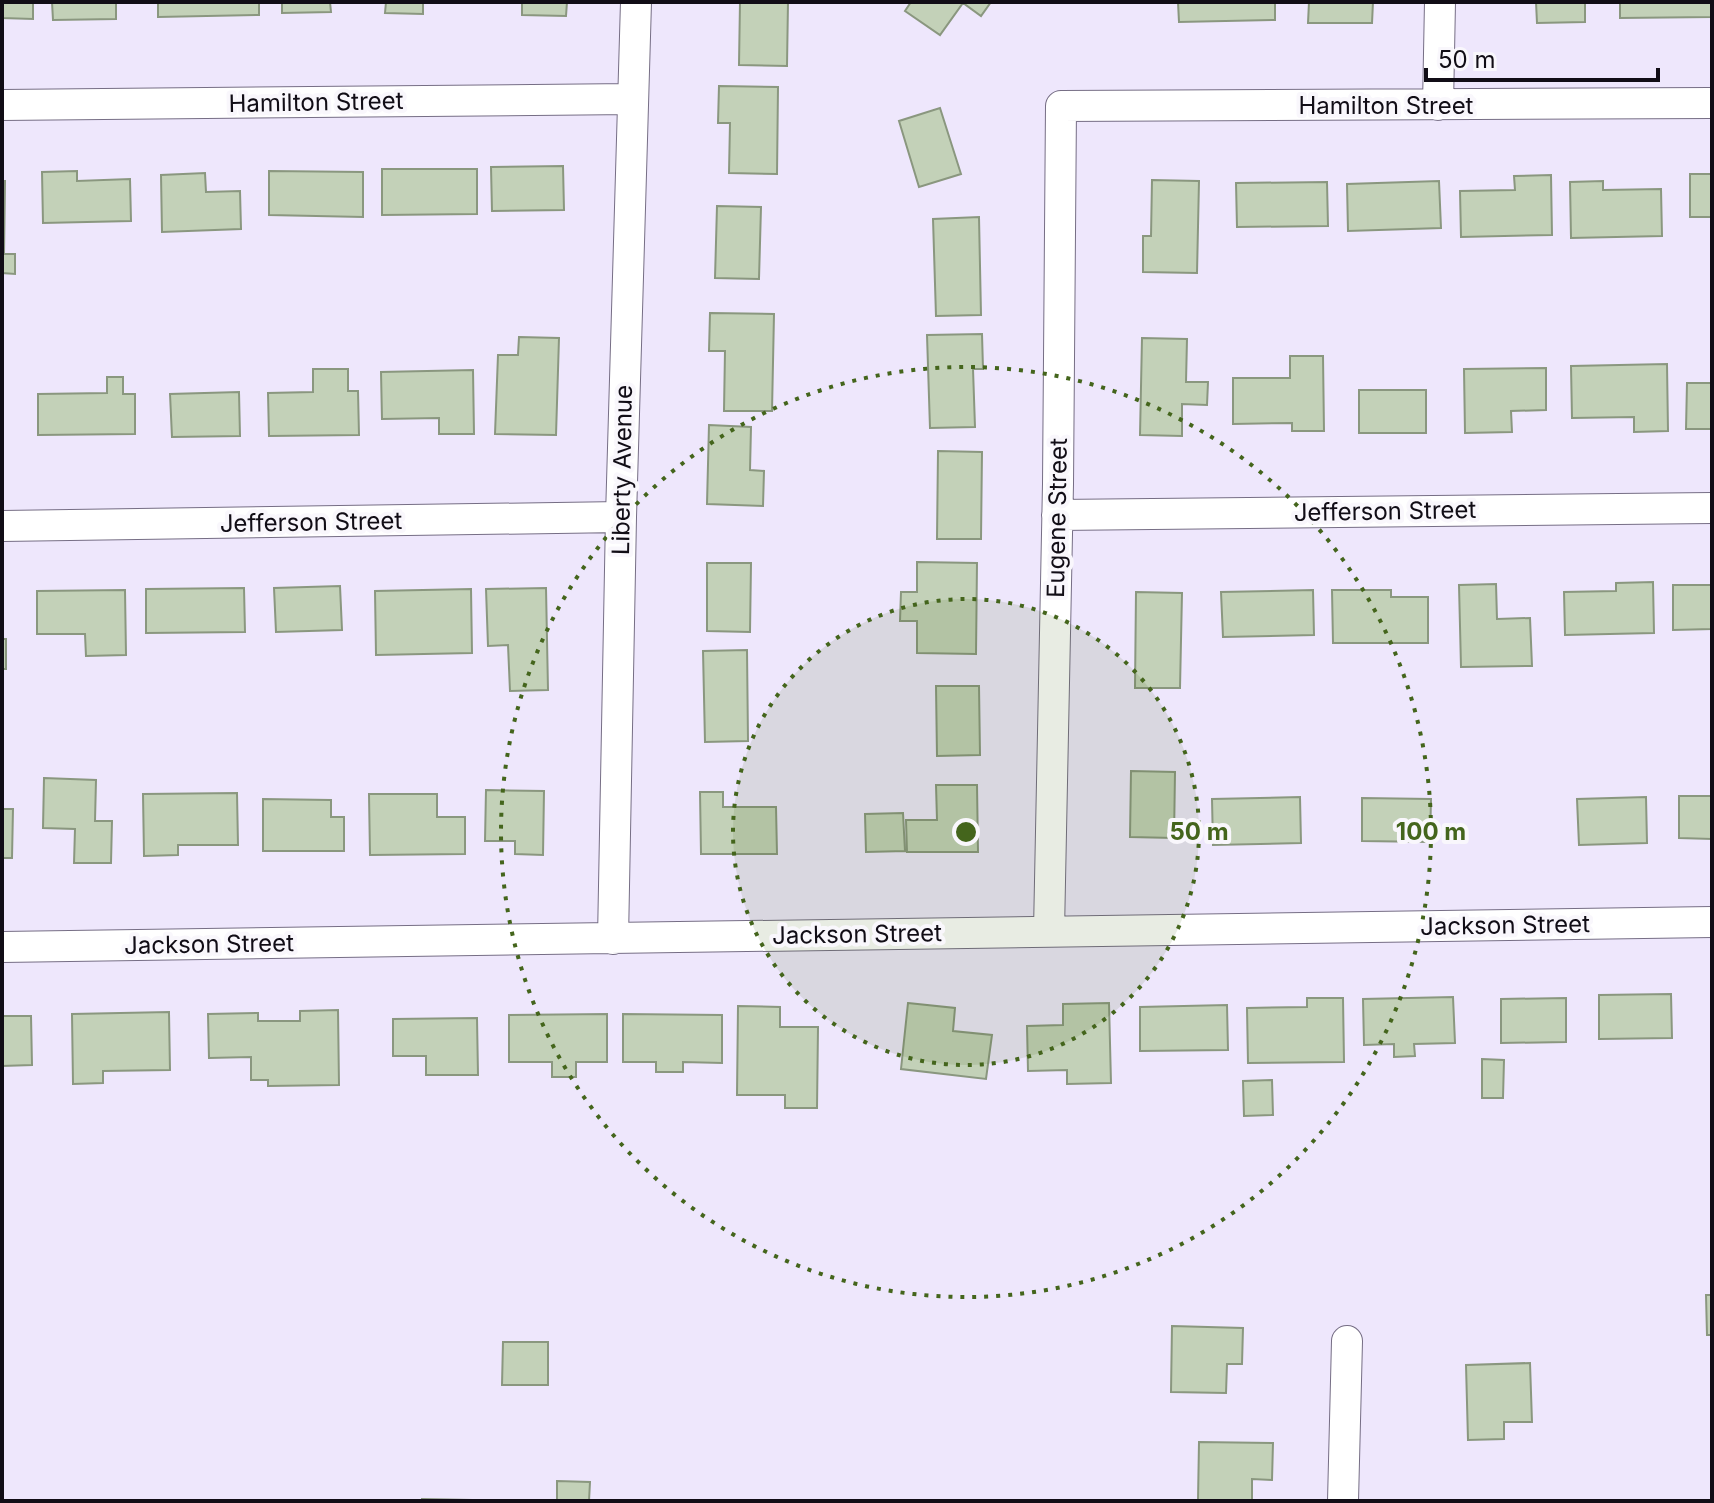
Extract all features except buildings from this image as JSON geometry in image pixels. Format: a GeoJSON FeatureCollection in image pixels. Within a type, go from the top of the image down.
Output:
{"type":"FeatureCollection","features":[{"type":"Feature","properties":{"kind":"street","name":"Liberty Avenue"},"geometry":{"type":"LineString","coordinates":[[613,939],[631,99],[636,2]]}},
{"type":"Feature","properties":{"kind":"street"},"geometry":{"type":"LineString","coordinates":[[1438,105],[1440,2]]}},
{"type":"Feature","properties":{"kind":"street","name":"Hamilton Street"},"geometry":{"type":"LineString","coordinates":[[2,105],[631,99]]}},
{"type":"Feature","properties":{"kind":"street","name":"Hamilton Street"},"geometry":{"type":"LineString","coordinates":[[1061,106],[1712,103]]}},
{"type":"Feature","properties":{"kind":"street","name":"Eugene Street"},"geometry":{"type":"LineString","coordinates":[[1049,931],[1061,106]]}},
{"type":"Feature","properties":{"kind":"street","name":"Jefferson Street"},"geometry":{"type":"LineString","coordinates":[[1057,515],[1712,508]]}},
{"type":"Feature","properties":{"kind":"street","name":"Jefferson Street"},"geometry":{"type":"LineString","coordinates":[[2,526],[621,517]]}},
{"type":"Feature","properties":{"kind":"street","name":"Jackson Street"},"geometry":{"type":"LineString","coordinates":[[2,947],[1712,922]]}},
{"type":"Feature","properties":{"kind":"street"},"geometry":{"type":"LineString","coordinates":[[1343,1501],[1347,1341]]}}]}
